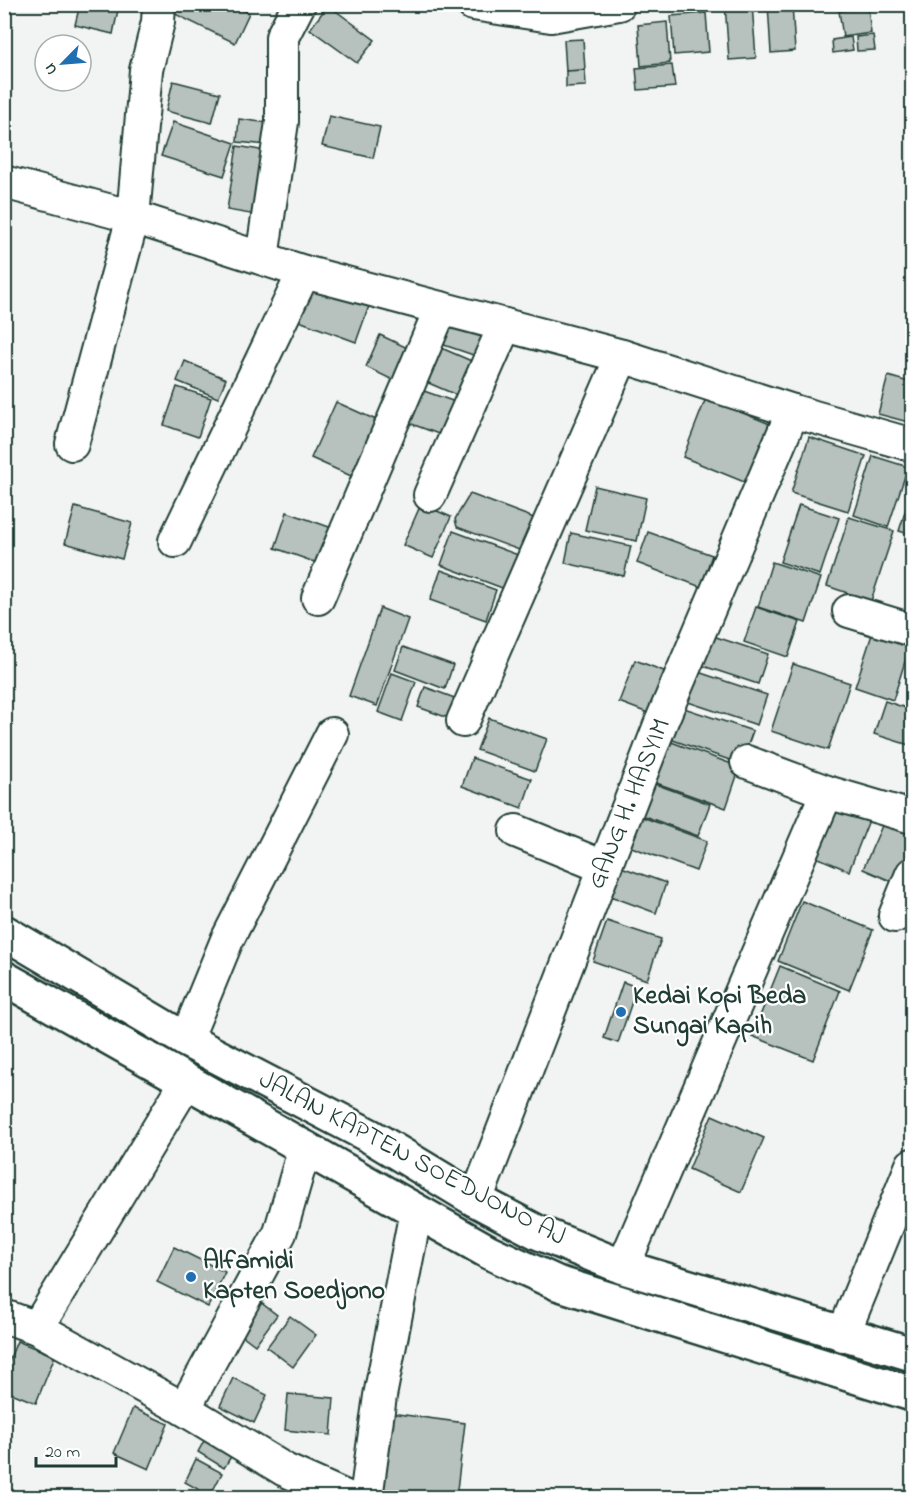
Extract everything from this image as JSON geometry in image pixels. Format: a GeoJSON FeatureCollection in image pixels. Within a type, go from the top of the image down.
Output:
{"type":"FeatureCollection","features":[{"type":"Feature","properties":{"kind":"main road","name":"JALAN KAPTEN SOEDJONO AJ"},"geometry":{"type":"LineString","coordinates":[[4,932],[186,1040],[370,1136],[476,1200],[537,1232],[623,1267],[912,1354]]}},
{"type":"Feature","properties":{"kind":"main road","name":"JALAN KAPTEN SOEDJONO AJ"},"geometry":{"type":"LineString","coordinates":[[4,978],[489,1252],[557,1283],[912,1394]]}},
{"type":"Feature","properties":{"kind":"main road"},"geometry":{"type":"LineString","coordinates":[[261,1122],[274,1084]]}},
{"type":"Feature","properties":{"kind":"street"},"geometry":{"type":"LineString","coordinates":[[72,444],[133,217],[146,70],[158,22],[159,4]]}},
{"type":"Feature","properties":{"kind":"street"},"geometry":{"type":"LineString","coordinates":[[262,258],[282,123],[282,37],[299,4]]}},
{"type":"Feature","properties":{"kind":"street"},"geometry":{"type":"LineString","coordinates":[[473,4],[551,16],[619,4]]}},
{"type":"Feature","properties":{"kind":"street"},"geometry":{"type":"LineString","coordinates":[[4,182],[133,217],[304,272],[622,356],[793,411],[912,445]]}},
{"type":"Feature","properties":{"kind":"street"},"geometry":{"type":"LineString","coordinates":[[175,541],[304,272]]}},
{"type":"Feature","properties":{"kind":"street"},"geometry":{"type":"LineString","coordinates":[[318,598],[441,308]]}},
{"type":"Feature","properties":{"kind":"street"},"geometry":{"type":"LineString","coordinates":[[430,495],[505,325]]}},
{"type":"Feature","properties":{"kind":"street"},"geometry":{"type":"LineString","coordinates":[[463,721],[622,356]]}},
{"type":"Feature","properties":{"kind":"street","name":"GANG H. HASYIM"},"geometry":{"type":"LineString","coordinates":[[476,1200],[604,867],[793,411]]}},
{"type":"Feature","properties":{"kind":"street"},"geometry":{"type":"LineString","coordinates":[[849,611],[912,630]]}},
{"type":"Feature","properties":{"kind":"street"},"geometry":{"type":"LineString","coordinates":[[186,1040],[227,940],[332,734]]}},
{"type":"Feature","properties":{"kind":"street"},"geometry":{"type":"LineString","coordinates":[[747,762],[827,792],[912,817]]}},
{"type":"Feature","properties":{"kind":"street"},"geometry":{"type":"LineString","coordinates":[[623,1267],[827,792]]}},
{"type":"Feature","properties":{"kind":"street"},"geometry":{"type":"LineString","coordinates":[[516,831],[604,867]]}},
{"type":"Feature","properties":{"kind":"street"},"geometry":{"type":"LineString","coordinates":[[895,916],[912,874]]}},
{"type":"Feature","properties":{"kind":"street"},"geometry":{"type":"LineString","coordinates":[[37,1329],[187,1081]]}},
{"type":"Feature","properties":{"kind":"street"},"geometry":{"type":"LineString","coordinates":[[184,1409],[280,1233],[305,1147]]}},
{"type":"Feature","properties":{"kind":"street"},"geometry":{"type":"LineString","coordinates":[[843,1335],[912,1166]]}},
{"type":"Feature","properties":{"kind":"street"},"geometry":{"type":"LineString","coordinates":[[366,1497],[380,1396],[416,1211]]}},
{"type":"Feature","properties":{"kind":"street"},"geometry":{"type":"LineString","coordinates":[[4,1316],[37,1329],[184,1409],[285,1470],[348,1497]]}},
{"type":"Feature","properties":{"kind":"building"},"geometry":{"type":"Polygon","coordinates":[[[80,4],[119,5],[113,34],[75,25],[80,4]]]}},
{"type":"Feature","properties":{"kind":"building"},"geometry":{"type":"Polygon","coordinates":[[[179,4],[232,4],[249,13],[235,43],[175,14],[179,4]]]}},
{"type":"Feature","properties":{"kind":"building"},"geometry":{"type":"Polygon","coordinates":[[[725,4],[752,4],[756,58],[729,60],[725,4]]]}},
{"type":"Feature","properties":{"kind":"building"},"geometry":{"type":"Polygon","coordinates":[[[768,4],[792,4],[795,51],[771,53],[768,4]]]}},
{"type":"Feature","properties":{"kind":"building"},"geometry":{"type":"Polygon","coordinates":[[[328,5],[375,40],[357,63],[310,29],[328,5]]]}},
{"type":"Feature","properties":{"kind":"building"},"geometry":{"type":"Polygon","coordinates":[[[868,7],[871,33],[843,37],[839,11],[868,7]]]}},
{"type":"Feature","properties":{"kind":"building"},"geometry":{"type":"Polygon","coordinates":[[[706,13],[709,52],[674,55],[671,16],[706,13]]]}},
{"type":"Feature","properties":{"kind":"building"},"geometry":{"type":"Polygon","coordinates":[[[667,22],[670,63],[641,66],[638,25],[667,22]]]}},
{"type":"Feature","properties":{"kind":"building"},"geometry":{"type":"Polygon","coordinates":[[[873,35],[875,50],[857,51],[856,37],[873,35]]]}},
{"type":"Feature","properties":{"kind":"building"},"geometry":{"type":"Polygon","coordinates":[[[851,37],[853,50],[833,53],[832,40],[851,37]]]}},
{"type":"Feature","properties":{"kind":"building"},"geometry":{"type":"Polygon","coordinates":[[[583,39],[585,70],[566,71],[564,40],[583,39]]]}},
{"type":"Feature","properties":{"kind":"building"},"geometry":{"type":"Polygon","coordinates":[[[672,65],[675,87],[638,90],[636,68],[672,65]]]}},
{"type":"Feature","properties":{"kind":"building"},"geometry":{"type":"Polygon","coordinates":[[[585,70],[586,86],[566,87],[566,71],[585,70]]]}},
{"type":"Feature","properties":{"kind":"building"},"geometry":{"type":"Polygon","coordinates":[[[173,81],[220,93],[212,123],[166,111],[173,81]]]}},
{"type":"Feature","properties":{"kind":"building"},"geometry":{"type":"Polygon","coordinates":[[[329,116],[380,127],[373,158],[322,146],[329,116]]]}},
{"type":"Feature","properties":{"kind":"building"},"geometry":{"type":"Polygon","coordinates":[[[239,119],[269,123],[267,145],[237,142],[239,119]]]}},
{"type":"Feature","properties":{"kind":"building"},"geometry":{"type":"Polygon","coordinates":[[[173,122],[235,143],[224,176],[161,156],[173,122]]]}},
{"type":"Feature","properties":{"kind":"building"},"geometry":{"type":"Polygon","coordinates":[[[237,146],[266,151],[256,215],[227,210],[237,146]]]}},
{"type":"Feature","properties":{"kind":"building"},"geometry":{"type":"Polygon","coordinates":[[[312,286],[369,306],[356,342],[299,321],[312,286]]]}},
{"type":"Feature","properties":{"kind":"building"},"geometry":{"type":"Polygon","coordinates":[[[454,315],[495,328],[485,359],[444,345],[454,315]]]}},
{"type":"Feature","properties":{"kind":"building"},"geometry":{"type":"Polygon","coordinates":[[[380,335],[414,351],[399,383],[366,367],[380,335]]]}},
{"type":"Feature","properties":{"kind":"building"},"geometry":{"type":"Polygon","coordinates":[[[439,347],[476,363],[461,397],[424,381],[439,347]]]}},
{"type":"Feature","properties":{"kind":"building"},"geometry":{"type":"Polygon","coordinates":[[[185,361],[226,379],[218,398],[177,381],[185,361]]]}},
{"type":"Feature","properties":{"kind":"building"},"geometry":{"type":"Polygon","coordinates":[[[888,376],[912,383],[912,423],[878,414],[888,376]]]}},
{"type":"Feature","properties":{"kind":"building"},"geometry":{"type":"Polygon","coordinates":[[[177,387],[211,398],[198,437],[164,425],[177,387]]]}},
{"type":"Feature","properties":{"kind":"building"},"geometry":{"type":"Polygon","coordinates":[[[421,390],[464,405],[452,439],[409,423],[421,390]]]}},
{"type":"Feature","properties":{"kind":"building"},"geometry":{"type":"Polygon","coordinates":[[[706,398],[777,427],[754,486],[683,457],[706,398]]]}},
{"type":"Feature","properties":{"kind":"building"},"geometry":{"type":"Polygon","coordinates":[[[336,402],[385,424],[360,480],[311,458],[336,402]]]}},
{"type":"Feature","properties":{"kind":"building"},"geometry":{"type":"Polygon","coordinates":[[[809,437],[866,456],[848,511],[791,493],[809,437]]]}},
{"type":"Feature","properties":{"kind":"building"},"geometry":{"type":"Polygon","coordinates":[[[873,456],[908,467],[888,527],[854,515],[873,456]]]}},
{"type":"Feature","properties":{"kind":"building"},"geometry":{"type":"Polygon","coordinates":[[[595,486],[646,498],[637,541],[585,530],[595,486]]]}},
{"type":"Feature","properties":{"kind":"building"},"geometry":{"type":"Polygon","coordinates":[[[912,490],[912,535],[899,531],[912,490]]]}},
{"type":"Feature","properties":{"kind":"building"},"geometry":{"type":"Polygon","coordinates":[[[470,494],[542,521],[530,554],[457,527],[455,519],[470,494]]]}},
{"type":"Feature","properties":{"kind":"building"},"geometry":{"type":"Polygon","coordinates":[[[421,504],[451,517],[433,558],[403,545],[421,504]]]}},
{"type":"Feature","properties":{"kind":"building"},"geometry":{"type":"Polygon","coordinates":[[[799,505],[839,518],[820,575],[780,562],[799,505]]]}},
{"type":"Feature","properties":{"kind":"building"},"geometry":{"type":"Polygon","coordinates":[[[75,507],[132,523],[122,559],[65,543],[75,507]]]}},
{"type":"Feature","properties":{"kind":"building"},"geometry":{"type":"Polygon","coordinates":[[[287,512],[332,528],[320,564],[275,548],[287,512]]]}},
{"type":"Feature","properties":{"kind":"building"},"geometry":{"type":"Polygon","coordinates":[[[849,517],[894,531],[871,601],[827,586],[849,517]]]}},
{"type":"Feature","properties":{"kind":"building"},"geometry":{"type":"Polygon","coordinates":[[[453,531],[518,555],[505,589],[441,565],[453,531]]]}},
{"type":"Feature","properties":{"kind":"building"},"geometry":{"type":"Polygon","coordinates":[[[648,532],[712,555],[701,587],[637,563],[648,532]]]}},
{"type":"Feature","properties":{"kind":"building"},"geometry":{"type":"Polygon","coordinates":[[[571,533],[631,546],[624,576],[565,563],[571,533]]]}},
{"type":"Feature","properties":{"kind":"building"},"geometry":{"type":"Polygon","coordinates":[[[772,562],[821,578],[806,623],[758,607],[772,562]]]}},
{"type":"Feature","properties":{"kind":"building"},"geometry":{"type":"Polygon","coordinates":[[[441,570],[496,590],[486,620],[430,600],[441,570]]]}},
{"type":"Feature","properties":{"kind":"building"},"geometry":{"type":"Polygon","coordinates":[[[756,607],[800,622],[788,657],[744,642],[756,607]]]}},
{"type":"Feature","properties":{"kind":"building"},"geometry":{"type":"Polygon","coordinates":[[[380,608],[408,619],[377,706],[349,696],[380,608]]]}},
{"type":"Feature","properties":{"kind":"building"},"geometry":{"type":"Polygon","coordinates":[[[875,625],[912,639],[893,700],[855,687],[875,625]]]}},
{"type":"Feature","properties":{"kind":"building"},"geometry":{"type":"Polygon","coordinates":[[[710,635],[768,654],[758,684],[700,665],[710,635]]]}},
{"type":"Feature","properties":{"kind":"building"},"geometry":{"type":"Polygon","coordinates":[[[403,647],[453,665],[445,689],[395,670],[403,647]]]}},
{"type":"Feature","properties":{"kind":"building"},"geometry":{"type":"Polygon","coordinates":[[[635,660],[669,673],[653,715],[619,702],[635,660]]]}},
{"type":"Feature","properties":{"kind":"building"},"geometry":{"type":"Polygon","coordinates":[[[793,664],[850,683],[828,750],[771,731],[793,664]]]}},
{"type":"Feature","properties":{"kind":"building"},"geometry":{"type":"Polygon","coordinates":[[[698,672],[767,695],[757,725],[688,702],[698,672]]]}},
{"type":"Feature","properties":{"kind":"building"},"geometry":{"type":"Polygon","coordinates":[[[392,673],[416,682],[402,721],[378,712],[392,673]]]}},
{"type":"Feature","properties":{"kind":"building"},"geometry":{"type":"Polygon","coordinates":[[[425,687],[460,700],[454,720],[418,707],[425,687]]]}},
{"type":"Feature","properties":{"kind":"building"},"geometry":{"type":"Polygon","coordinates":[[[885,701],[912,710],[912,746],[874,734],[885,701]]]}},
{"type":"Feature","properties":{"kind":"building"},"geometry":{"type":"Polygon","coordinates":[[[681,707],[753,731],[741,764],[670,739],[681,707]]]}},
{"type":"Feature","properties":{"kind":"building"},"geometry":{"type":"Polygon","coordinates":[[[489,718],[547,739],[535,771],[477,750],[489,718]]]}},
{"type":"Feature","properties":{"kind":"building"},"geometry":{"type":"Polygon","coordinates":[[[663,739],[740,767],[726,808],[648,780],[663,739]]]}},
{"type":"Feature","properties":{"kind":"building"},"geometry":{"type":"Polygon","coordinates":[[[472,758],[532,779],[522,808],[462,786],[472,758]]]}},
{"type":"Feature","properties":{"kind":"building"},"geometry":{"type":"Polygon","coordinates":[[[647,781],[710,804],[698,836],[636,813],[647,781]]]}},
{"type":"Feature","properties":{"kind":"building"},"geometry":{"type":"Polygon","coordinates":[[[838,796],[873,810],[849,871],[814,856],[838,796]]]}},
{"type":"Feature","properties":{"kind":"building"},"geometry":{"type":"Polygon","coordinates":[[[888,812],[912,823],[912,855],[900,885],[863,869],[888,812]]]}},
{"type":"Feature","properties":{"kind":"building"},"geometry":{"type":"Polygon","coordinates":[[[637,815],[707,841],[696,871],[626,845],[637,815]]]}},
{"type":"Feature","properties":{"kind":"building"},"geometry":{"type":"Polygon","coordinates":[[[613,864],[666,883],[656,913],[602,893],[613,864]]]}},
{"type":"Feature","properties":{"kind":"building"},"geometry":{"type":"Polygon","coordinates":[[[802,901],[873,930],[849,990],[778,961],[802,901]]]}},
{"type":"Feature","properties":{"kind":"building"},"geometry":{"type":"Polygon","coordinates":[[[607,921],[661,939],[647,980],[593,961],[607,921]]]}},
{"type":"Feature","properties":{"kind":"building"},"geometry":{"type":"Polygon","coordinates":[[[780,966],[840,991],[813,1060],[752,1036],[780,966]]]}},
{"type":"Feature","properties":{"kind":"building","name":"Kedai Kopi Beda Sungai Kapih"},"geometry":{"type":"Polygon","coordinates":[[[623,982],[637,987],[618,1043],[604,1038],[623,982]]]}},
{"type":"Feature","properties":{"kind":"building"},"geometry":{"type":"Polygon","coordinates":[[[712,1115],[764,1138],[741,1192],[689,1169],[712,1115]]]}},
{"type":"Feature","properties":{"kind":"building","name":"Alfamidi Kapten Soedjono"},"geometry":{"type":"Polygon","coordinates":[[[174,1247],[225,1272],[208,1307],[157,1282],[174,1247]]]}},
{"type":"Feature","properties":{"kind":"building"},"geometry":{"type":"Polygon","coordinates":[[[256,1299],[277,1315],[255,1345],[234,1329],[256,1299]]]}},
{"type":"Feature","properties":{"kind":"building"},"geometry":{"type":"Polygon","coordinates":[[[290,1316],[316,1335],[293,1367],[267,1347],[290,1316]]]}},
{"type":"Feature","properties":{"kind":"building"},"geometry":{"type":"Polygon","coordinates":[[[17,1341],[55,1356],[36,1403],[4,1390],[4,1373],[17,1341]]]}},
{"type":"Feature","properties":{"kind":"building"},"geometry":{"type":"Polygon","coordinates":[[[233,1378],[267,1395],[254,1423],[220,1406],[233,1378]]]}},
{"type":"Feature","properties":{"kind":"building"},"geometry":{"type":"Polygon","coordinates":[[[288,1394],[334,1398],[331,1435],[285,1430],[288,1394]]]}},
{"type":"Feature","properties":{"kind":"building"},"geometry":{"type":"Polygon","coordinates":[[[133,1408],[168,1424],[149,1469],[114,1453],[133,1408]]]}},
{"type":"Feature","properties":{"kind":"building"},"geometry":{"type":"Polygon","coordinates":[[[390,1413],[465,1423],[456,1498],[380,1498],[390,1413]]]}},
{"type":"Feature","properties":{"kind":"building"},"geometry":{"type":"Polygon","coordinates":[[[205,1439],[232,1455],[224,1468],[198,1452],[205,1439]]]}},
{"type":"Feature","properties":{"kind":"building"},"geometry":{"type":"Polygon","coordinates":[[[196,1459],[222,1473],[210,1496],[185,1482],[196,1459]]]}},
{"type":"Feature","properties":{"kind":"place","name":"Kedai Kopi Beda Sungai Kapih"},"geometry":{"type":"Point","coordinates":[621,1012]}},
{"type":"Feature","properties":{"kind":"place","name":"Alfamidi Kapten Soedjono"},"geometry":{"type":"Point","coordinates":[191,1277]}}]}
